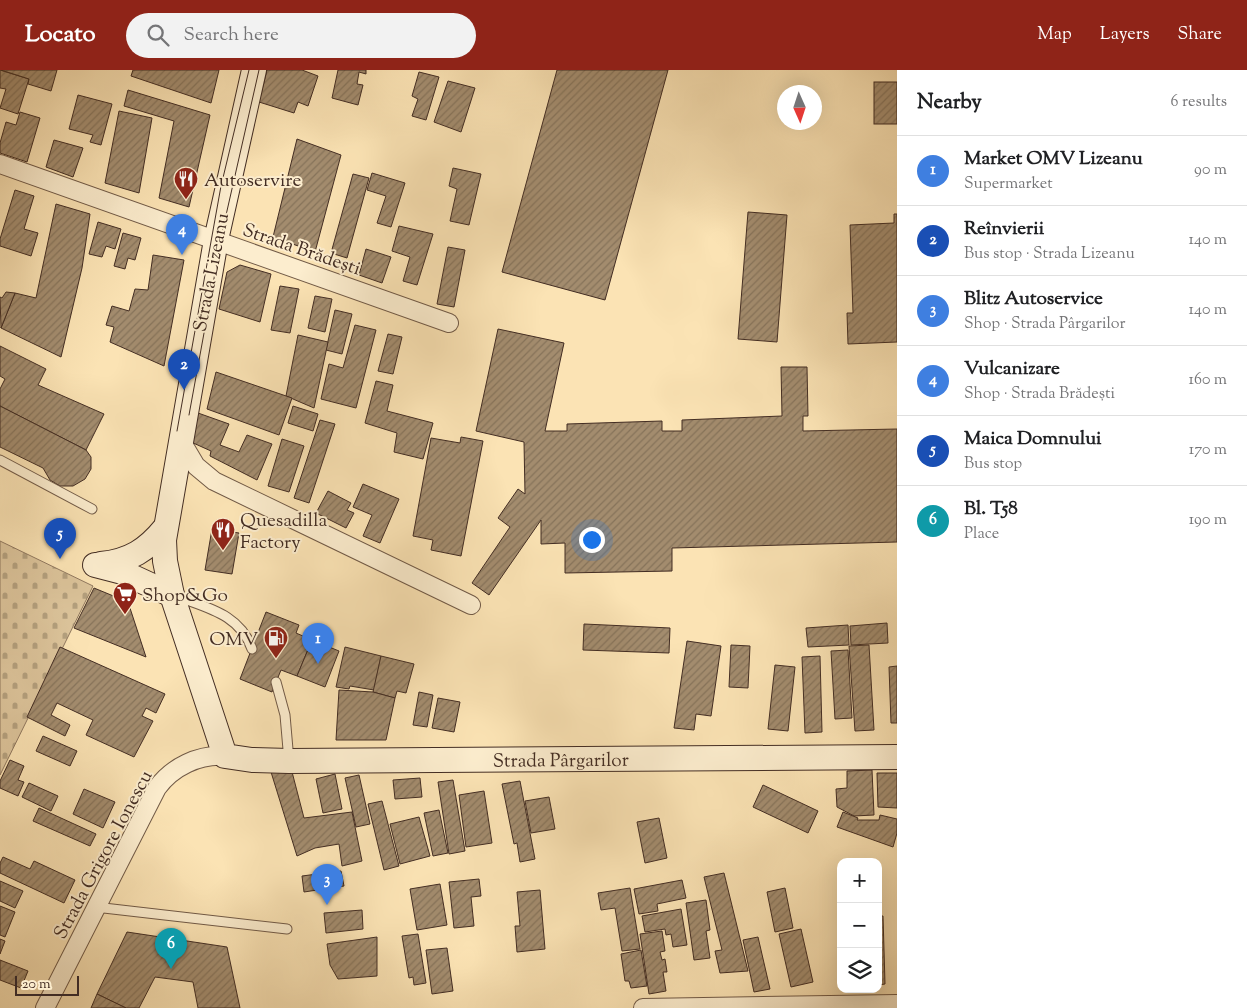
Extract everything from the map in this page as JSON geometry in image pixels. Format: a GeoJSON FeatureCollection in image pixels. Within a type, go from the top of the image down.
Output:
{"type":"FeatureCollection","features":[{"type":"Feature","properties":{"kind":"street","name":"Strada Lizeanu"},"geometry":{"type":"LineString","coordinates":[[225,756],[172,595],[165,560],[165,528],[216,240],[254,70]]}},
{"type":"Feature","properties":{"kind":"street","name":"Strada Brădești"},"geometry":{"type":"LineString","coordinates":[[0,164],[449,322]]}},
{"type":"Feature","properties":{"kind":"street"},"geometry":{"type":"LineString","coordinates":[[180,439],[196,466],[214,481],[471,605]]}},
{"type":"Feature","properties":{"kind":"street"},"geometry":{"type":"LineString","coordinates":[[165,528],[140,553],[116,562],[95,565],[122,572],[172,595]]}},
{"type":"Feature","properties":{"kind":"street","name":"Strada Pârgarilor"},"geometry":{"type":"LineString","coordinates":[[225,756],[257,761],[897,757]]}},
{"type":"Feature","properties":{"kind":"street","name":"Strada Grigore Ionescu"},"geometry":{"type":"LineString","coordinates":[[45,1008],[95,907],[163,780],[178,767],[192,761],[225,756]]}},
{"type":"Feature","properties":{"kind":"street"},"geometry":{"type":"LineString","coordinates":[[643,1008],[897,1004]]}},
{"type":"Feature","properties":{"kind":"lane"},"geometry":{"type":"LineString","coordinates":[[0,460],[92,509]]}},
{"type":"Feature","properties":{"kind":"lane"},"geometry":{"type":"LineString","coordinates":[[172,595],[232,619],[244,631],[252,649]]}},
{"type":"Feature","properties":{"kind":"lane"},"geometry":{"type":"LineString","coordinates":[[276,682],[285,715],[289,761]]}},
{"type":"Feature","properties":{"kind":"lane"},"geometry":{"type":"LineString","coordinates":[[95,907],[287,929]]}},
{"type":"Feature","properties":{"kind":"green space"},"geometry":{"type":"Polygon","coordinates":[[[0,541],[93,586],[0,775],[0,541]]]}},
{"type":"Feature","properties":{"kind":"building"},"geometry":{"type":"Polygon","coordinates":[[[0,70],[29,79],[18,114],[0,108],[6,89],[0,88],[0,70]]]}},
{"type":"Feature","properties":{"kind":"building"},"geometry":{"type":"Polygon","coordinates":[[[1,70],[57,70],[51,91],[28,84],[29,79],[1,70]]]}},
{"type":"Feature","properties":{"kind":"building"},"geometry":{"type":"Polygon","coordinates":[[[133,70],[219,70],[211,103],[131,76],[133,70]]]}},
{"type":"Feature","properties":{"kind":"building"},"geometry":{"type":"Polygon","coordinates":[[[267,70],[302,70],[318,76],[308,106],[298,102],[294,113],[259,102],[267,70]]]}},
{"type":"Feature","properties":{"kind":"building"},"geometry":{"type":"Polygon","coordinates":[[[338,70],[366,70],[366,74],[359,72],[357,84],[363,85],[358,105],[332,98],[338,70]]]}},
{"type":"Feature","properties":{"kind":"building"},"geometry":{"type":"Polygon","coordinates":[[[557,70],[668,70],[605,300],[502,272],[557,70]]]}},
{"type":"Feature","properties":{"kind":"building"},"geometry":{"type":"Polygon","coordinates":[[[419,72],[439,77],[426,120],[412,116],[418,99],[412,96],[419,72]]]}},
{"type":"Feature","properties":{"kind":"building"},"geometry":{"type":"Polygon","coordinates":[[[448,81],[475,88],[461,132],[434,122],[448,81]]]}},
{"type":"Feature","properties":{"kind":"building"},"geometry":{"type":"Polygon","coordinates":[[[874,82],[897,82],[897,124],[874,124],[874,82]]]}},
{"type":"Feature","properties":{"kind":"building"},"geometry":{"type":"Polygon","coordinates":[[[128,90],[210,115],[189,207],[159,198],[174,121],[124,106],[128,90]]]}},
{"type":"Feature","properties":{"kind":"building"},"geometry":{"type":"Polygon","coordinates":[[[78,95],[112,104],[101,145],[90,142],[93,135],[69,129],[78,95]]]}},
{"type":"Feature","properties":{"kind":"building"},"geometry":{"type":"Polygon","coordinates":[[[119,111],[152,118],[139,193],[105,183],[119,111]]]}},
{"type":"Feature","properties":{"kind":"building"},"geometry":{"type":"Polygon","coordinates":[[[20,112],[40,118],[27,162],[0,153],[0,143],[6,122],[16,125],[20,112]]]}},
{"type":"Feature","properties":{"kind":"building"},"geometry":{"type":"Polygon","coordinates":[[[297,139],[341,155],[315,252],[273,237],[297,139]]]}},
{"type":"Feature","properties":{"kind":"building"},"geometry":{"type":"Polygon","coordinates":[[[54,140],[83,148],[73,177],[46,167],[54,140]]]}},
{"type":"Feature","properties":{"kind":"building"},"geometry":{"type":"Polygon","coordinates":[[[453,168],[481,174],[469,225],[450,221],[457,189],[449,186],[453,168]]]}},
{"type":"Feature","properties":{"kind":"building"},"geometry":{"type":"Polygon","coordinates":[[[372,173],[405,183],[391,227],[377,223],[386,196],[367,190],[372,173]]]}},
{"type":"Feature","properties":{"kind":"building"},"geometry":{"type":"Polygon","coordinates":[[[353,174],[369,178],[347,258],[331,253],[353,174]]]}},
{"type":"Feature","properties":{"kind":"building"},"geometry":{"type":"Polygon","coordinates":[[[15,190],[34,196],[24,229],[38,233],[31,256],[0,246],[0,239],[15,190]]]}},
{"type":"Feature","properties":{"kind":"building"},"geometry":{"type":"Polygon","coordinates":[[[56,204],[90,214],[82,268],[61,357],[1,328],[15,293],[36,298],[56,204]]]}},
{"type":"Feature","properties":{"kind":"building"},"geometry":{"type":"Polygon","coordinates":[[[748,212],[787,215],[777,342],[738,339],[748,212]]]}},
{"type":"Feature","properties":{"kind":"building"},"geometry":{"type":"Polygon","coordinates":[[[894,214],[897,214],[897,342],[848,344],[847,313],[853,313],[850,225],[894,223],[894,214]]]}},
{"type":"Feature","properties":{"kind":"building"},"geometry":{"type":"Polygon","coordinates":[[[98,222],[121,229],[115,249],[106,246],[102,257],[89,254],[98,222]]]}},
{"type":"Feature","properties":{"kind":"building"},"geometry":{"type":"Polygon","coordinates":[[[399,226],[433,234],[417,285],[403,281],[410,257],[392,251],[399,226]]]}},
{"type":"Feature","properties":{"kind":"building"},"geometry":{"type":"Polygon","coordinates":[[[123,233],[141,238],[135,260],[128,258],[125,269],[114,266],[123,233]]]}},
{"type":"Feature","properties":{"kind":"building"},"geometry":{"type":"Polygon","coordinates":[[[448,247],[465,250],[454,307],[437,304],[448,247]]]}},
{"type":"Feature","properties":{"kind":"building"},"geometry":{"type":"Polygon","coordinates":[[[366,249],[391,257],[382,283],[359,275],[366,249]]]}},
{"type":"Feature","properties":{"kind":"building"},"geometry":{"type":"Polygon","coordinates":[[[153,255],[184,260],[164,366],[110,342],[114,327],[106,325],[112,306],[129,311],[135,289],[148,290],[153,255]]]}},
{"type":"Feature","properties":{"kind":"building"},"geometry":{"type":"Polygon","coordinates":[[[240,265],[271,274],[260,322],[219,309],[227,272],[240,265]]]}},
{"type":"Feature","properties":{"kind":"building"},"geometry":{"type":"Polygon","coordinates":[[[280,286],[299,289],[290,333],[271,330],[280,286]]]}},
{"type":"Feature","properties":{"kind":"building"},"geometry":{"type":"Polygon","coordinates":[[[6,292],[15,293],[1,328],[0,297],[2,298],[6,292]]]}},
{"type":"Feature","properties":{"kind":"building"},"geometry":{"type":"Polygon","coordinates":[[[315,296],[332,299],[325,332],[308,328],[315,296]]]}},
{"type":"Feature","properties":{"kind":"building"},"geometry":{"type":"Polygon","coordinates":[[[335,310],[352,314],[342,354],[326,350],[335,310]]]}},
{"type":"Feature","properties":{"kind":"building"},"geometry":{"type":"Polygon","coordinates":[[[355,325],[376,330],[356,408],[321,399],[329,364],[343,368],[355,325]]]}},
{"type":"Feature","properties":{"kind":"building"},"geometry":{"type":"Polygon","coordinates":[[[498,329],[564,343],[545,431],[567,431],[567,424],[662,421],[662,431],[682,431],[682,420],[782,416],[781,367],[807,367],[808,416],[803,416],[803,431],[897,429],[897,542],[672,548],[672,571],[565,573],[565,543],[541,544],[541,520],[489,595],[472,583],[510,527],[498,518],[518,489],[525,494],[524,442],[476,431],[498,329]]]}},
{"type":"Feature","properties":{"kind":"building"},"geometry":{"type":"Polygon","coordinates":[[[388,334],[402,337],[393,374],[378,371],[388,334]]]}},
{"type":"Feature","properties":{"kind":"building"},"geometry":{"type":"Polygon","coordinates":[[[298,335],[328,342],[314,408],[286,396],[298,335]]]}},
{"type":"Feature","properties":{"kind":"building"},"geometry":{"type":"Polygon","coordinates":[[[0,346],[46,369],[38,385],[104,414],[86,450],[0,406],[0,389],[5,379],[0,376],[0,346]]]}},
{"type":"Feature","properties":{"kind":"building"},"geometry":{"type":"Polygon","coordinates":[[[216,372],[292,398],[279,435],[207,409],[216,372]]]}},
{"type":"Feature","properties":{"kind":"building"},"geometry":{"type":"Polygon","coordinates":[[[376,381],[393,385],[387,411],[433,423],[423,459],[394,452],[397,433],[365,423],[376,381]]]}},
{"type":"Feature","properties":{"kind":"building"},"geometry":{"type":"Polygon","coordinates":[[[0,406],[86,450],[91,457],[91,469],[85,479],[73,486],[60,486],[50,480],[43,468],[0,447],[0,406]]]}},
{"type":"Feature","properties":{"kind":"building"},"geometry":{"type":"Polygon","coordinates":[[[293,406],[318,414],[313,431],[288,423],[293,406]]]}},
{"type":"Feature","properties":{"kind":"building"},"geometry":{"type":"Polygon","coordinates":[[[198,413],[229,424],[220,445],[239,452],[247,435],[272,444],[257,480],[210,456],[211,451],[191,442],[198,413]]]}},
{"type":"Feature","properties":{"kind":"building"},"geometry":{"type":"Polygon","coordinates":[[[320,420],[335,424],[309,503],[294,498],[320,420]]]}},
{"type":"Feature","properties":{"kind":"building"},"geometry":{"type":"Polygon","coordinates":[[[461,437],[483,441],[461,556],[431,550],[433,540],[413,536],[431,438],[460,443],[461,437]]]}},
{"type":"Feature","properties":{"kind":"building"},"geometry":{"type":"Polygon","coordinates":[[[282,439],[304,446],[289,492],[268,486],[282,439]]]}},
{"type":"Feature","properties":{"kind":"building"},"geometry":{"type":"Polygon","coordinates":[[[363,484],[399,499],[380,543],[363,536],[372,515],[353,507],[363,484]]]}},
{"type":"Feature","properties":{"kind":"building"},"geometry":{"type":"Polygon","coordinates":[[[328,491],[351,503],[347,510],[354,513],[346,528],[316,513],[328,491]]]}},
{"type":"Feature","properties":{"kind":"building"},"geometry":{"type":"Polygon","coordinates":[[[212,529],[239,533],[232,574],[205,570],[212,529]]]}},
{"type":"Feature","properties":{"kind":"building"},"geometry":{"type":"Polygon","coordinates":[[[94,588],[128,602],[146,657],[74,628],[94,588]]]}},
{"type":"Feature","properties":{"kind":"building","name":"OMV"},"geometry":{"type":"Polygon","coordinates":[[[266,612],[299,625],[296,633],[312,640],[297,676],[281,670],[272,692],[240,679],[266,612]]]}},
{"type":"Feature","properties":{"kind":"building"},"geometry":{"type":"Polygon","coordinates":[[[887,623],[888,643],[851,645],[850,626],[887,623]]]}},
{"type":"Feature","properties":{"kind":"building"},"geometry":{"type":"Polygon","coordinates":[[[584,624],[670,628],[669,653],[583,650],[584,624]]]}},
{"type":"Feature","properties":{"kind":"building"},"geometry":{"type":"Polygon","coordinates":[[[848,625],[849,645],[808,647],[806,628],[848,625]]]}},
{"type":"Feature","properties":{"kind":"building"},"geometry":{"type":"Polygon","coordinates":[[[312,640],[339,651],[325,687],[297,676],[312,640]]]}},
{"type":"Feature","properties":{"kind":"building"},"geometry":{"type":"Polygon","coordinates":[[[687,641],[721,646],[711,716],[696,714],[694,730],[674,728],[687,641]]]}},
{"type":"Feature","properties":{"kind":"building"},"geometry":{"type":"Polygon","coordinates":[[[731,645],[750,646],[748,688],[729,687],[731,645]]]}},
{"type":"Feature","properties":{"kind":"building"},"geometry":{"type":"Polygon","coordinates":[[[869,645],[874,730],[855,731],[849,646],[869,645]]]}},
{"type":"Feature","properties":{"kind":"building"},"geometry":{"type":"Polygon","coordinates":[[[60,647],[165,694],[156,713],[146,708],[142,716],[153,721],[134,757],[86,735],[93,720],[57,703],[51,715],[70,725],[65,736],[27,717],[60,647]]]}},
{"type":"Feature","properties":{"kind":"building"},"geometry":{"type":"Polygon","coordinates":[[[345,647],[381,656],[374,690],[350,686],[349,689],[336,687],[345,647]]]}},
{"type":"Feature","properties":{"kind":"building"},"geometry":{"type":"Polygon","coordinates":[[[848,650],[852,718],[835,719],[831,651],[848,650]]]}},
{"type":"Feature","properties":{"kind":"building"},"geometry":{"type":"Polygon","coordinates":[[[381,656],[414,664],[406,693],[397,691],[395,698],[373,692],[381,656]]]}},
{"type":"Feature","properties":{"kind":"building"},"geometry":{"type":"Polygon","coordinates":[[[820,656],[822,732],[805,733],[802,657],[820,656]]]}},
{"type":"Feature","properties":{"kind":"building"},"geometry":{"type":"Polygon","coordinates":[[[775,665],[795,667],[788,731],[768,729],[775,665]]]}},
{"type":"Feature","properties":{"kind":"building"},"geometry":{"type":"Polygon","coordinates":[[[897,666],[897,723],[891,723],[889,667],[897,666]]]}},
{"type":"Feature","properties":{"kind":"building"},"geometry":{"type":"Polygon","coordinates":[[[339,690],[373,692],[395,698],[386,740],[336,740],[339,690]]]}},
{"type":"Feature","properties":{"kind":"building"},"geometry":{"type":"Polygon","coordinates":[[[419,692],[433,695],[427,727],[413,725],[419,692]]]}},
{"type":"Feature","properties":{"kind":"building"},"geometry":{"type":"Polygon","coordinates":[[[438,698],[460,702],[454,732],[432,728],[438,698]]]}},
{"type":"Feature","properties":{"kind":"building"},"geometry":{"type":"Polygon","coordinates":[[[43,736],[77,751],[70,766],[36,751],[43,736]]]}},
{"type":"Feature","properties":{"kind":"building"},"geometry":{"type":"Polygon","coordinates":[[[10,760],[24,766],[18,780],[24,782],[18,796],[0,788],[0,781],[10,760]]]}},
{"type":"Feature","properties":{"kind":"building"},"geometry":{"type":"Polygon","coordinates":[[[291,768],[304,818],[352,812],[362,861],[342,866],[339,844],[315,848],[297,856],[271,772],[291,768]]]}},
{"type":"Feature","properties":{"kind":"building"},"geometry":{"type":"Polygon","coordinates":[[[872,770],[874,815],[854,816],[837,807],[836,789],[847,788],[847,771],[872,770]]]}},
{"type":"Feature","properties":{"kind":"building"},"geometry":{"type":"Polygon","coordinates":[[[877,773],[897,773],[897,808],[878,807],[877,773]]]}},
{"type":"Feature","properties":{"kind":"building"},"geometry":{"type":"Polygon","coordinates":[[[335,774],[342,809],[323,813],[316,779],[335,774]]]}},
{"type":"Feature","properties":{"kind":"building"},"geometry":{"type":"Polygon","coordinates":[[[359,775],[370,824],[356,827],[345,778],[359,775]]]}},
{"type":"Feature","properties":{"kind":"building"},"geometry":{"type":"Polygon","coordinates":[[[420,778],[422,797],[395,799],[393,780],[420,778]]]}},
{"type":"Feature","properties":{"kind":"building"},"geometry":{"type":"Polygon","coordinates":[[[453,780],[465,851],[449,854],[438,782],[453,780]]]}},
{"type":"Feature","properties":{"kind":"building"},"geometry":{"type":"Polygon","coordinates":[[[520,781],[535,859],[520,862],[517,843],[514,844],[502,784],[520,781]]]}},
{"type":"Feature","properties":{"kind":"building"},"geometry":{"type":"Polygon","coordinates":[[[29,783],[58,796],[51,811],[22,797],[29,783]]]}},
{"type":"Feature","properties":{"kind":"building"},"geometry":{"type":"Polygon","coordinates":[[[763,785],[818,811],[808,833],[753,807],[763,785]]]}},
{"type":"Feature","properties":{"kind":"building"},"geometry":{"type":"Polygon","coordinates":[[[84,789],[115,802],[103,828],[73,814],[84,789]]]}},
{"type":"Feature","properties":{"kind":"building"},"geometry":{"type":"Polygon","coordinates":[[[484,791],[492,843],[466,847],[459,795],[484,791]]]}},
{"type":"Feature","properties":{"kind":"building"},"geometry":{"type":"Polygon","coordinates":[[[549,797],[555,829],[531,833],[525,801],[549,797]]]}},
{"type":"Feature","properties":{"kind":"building"},"geometry":{"type":"Polygon","coordinates":[[[382,801],[399,866],[384,870],[368,804],[382,801]]]}},
{"type":"Feature","properties":{"kind":"building"},"geometry":{"type":"Polygon","coordinates":[[[39,808],[96,834],[90,846],[33,821],[39,808]]]}},
{"type":"Feature","properties":{"kind":"building"},"geometry":{"type":"Polygon","coordinates":[[[439,810],[448,853],[433,856],[424,813],[439,810]]]}},
{"type":"Feature","properties":{"kind":"building"},"geometry":{"type":"Polygon","coordinates":[[[843,812],[858,818],[857,820],[879,820],[880,815],[897,819],[897,833],[893,847],[837,827],[843,812]]]}},
{"type":"Feature","properties":{"kind":"building"},"geometry":{"type":"Polygon","coordinates":[[[419,817],[430,856],[400,864],[390,824],[419,817]]]}},
{"type":"Feature","properties":{"kind":"building"},"geometry":{"type":"Polygon","coordinates":[[[659,818],[667,858],[645,863],[637,822],[659,818]]]}},
{"type":"Feature","properties":{"kind":"building"},"geometry":{"type":"Polygon","coordinates":[[[3,857],[30,869],[34,861],[75,880],[64,903],[0,873],[0,863],[3,857]]]}},
{"type":"Feature","properties":{"kind":"building"},"geometry":{"type":"Polygon","coordinates":[[[341,871],[344,886],[304,892],[302,876],[341,871]]]}},
{"type":"Feature","properties":{"kind":"building"},"geometry":{"type":"Polygon","coordinates":[[[724,873],[748,971],[720,973],[715,951],[722,950],[704,877],[724,873]]]}},
{"type":"Feature","properties":{"kind":"building"},"geometry":{"type":"Polygon","coordinates":[[[479,879],[481,896],[471,897],[474,926],[454,928],[449,882],[479,879]]]}},
{"type":"Feature","properties":{"kind":"building"},"geometry":{"type":"Polygon","coordinates":[[[682,880],[686,898],[657,904],[658,911],[639,914],[634,889],[682,880]]]}},
{"type":"Feature","properties":{"kind":"building"},"geometry":{"type":"Polygon","coordinates":[[[0,881],[23,891],[15,908],[0,901],[0,881]]]}},
{"type":"Feature","properties":{"kind":"building"},"geometry":{"type":"Polygon","coordinates":[[[440,884],[447,925],[417,930],[410,889],[440,884]]]}},
{"type":"Feature","properties":{"kind":"building"},"geometry":{"type":"Polygon","coordinates":[[[630,888],[640,949],[622,951],[615,908],[601,910],[598,893],[630,888]]]}},
{"type":"Feature","properties":{"kind":"building"},"geometry":{"type":"Polygon","coordinates":[[[785,888],[793,928],[775,932],[767,892],[785,888]]]}},
{"type":"Feature","properties":{"kind":"building"},"geometry":{"type":"Polygon","coordinates":[[[540,890],[545,949],[517,952],[515,926],[520,926],[517,892],[540,890]]]}},
{"type":"Feature","properties":{"kind":"building"},"geometry":{"type":"Polygon","coordinates":[[[706,900],[710,930],[706,931],[710,958],[694,960],[686,903],[706,900]]]}},
{"type":"Feature","properties":{"kind":"building"},"geometry":{"type":"Polygon","coordinates":[[[0,906],[15,912],[5,937],[0,935],[0,906]]]}},
{"type":"Feature","properties":{"kind":"building"},"geometry":{"type":"Polygon","coordinates":[[[681,909],[687,945],[673,947],[671,934],[666,935],[665,929],[645,932],[642,916],[681,909]]]}},
{"type":"Feature","properties":{"kind":"building"},"geometry":{"type":"Polygon","coordinates":[[[362,910],[363,929],[326,933],[324,913],[362,910]]]}},
{"type":"Feature","properties":{"kind":"building"},"geometry":{"type":"Polygon","coordinates":[[[882,916],[883,916],[885,984],[882,984],[882,916]]]}},
{"type":"Feature","properties":{"kind":"building"},"geometry":{"type":"Polygon","coordinates":[[[801,929],[813,982],[791,987],[779,934],[801,929]]]}},
{"type":"Feature","properties":{"kind":"building"},"geometry":{"type":"Polygon","coordinates":[[[662,931],[665,951],[660,952],[662,960],[665,959],[667,972],[663,972],[666,991],[649,994],[640,934],[662,931]]]}},
{"type":"Feature","properties":{"kind":"building"},"geometry":{"type":"Polygon","coordinates":[[[127,932],[227,947],[240,1008],[198,1008],[193,982],[155,977],[139,1008],[126,1008],[97,994],[127,932]]]}},
{"type":"Feature","properties":{"kind":"building"},"geometry":{"type":"Polygon","coordinates":[[[418,934],[426,983],[414,985],[413,977],[409,978],[402,936],[418,934]]]}},
{"type":"Feature","properties":{"kind":"building"},"geometry":{"type":"Polygon","coordinates":[[[377,937],[377,976],[338,979],[330,965],[327,944],[377,937]]]}},
{"type":"Feature","properties":{"kind":"building"},"geometry":{"type":"Polygon","coordinates":[[[758,937],[770,989],[754,992],[743,940],[758,937]]]}},
{"type":"Feature","properties":{"kind":"building"},"geometry":{"type":"Polygon","coordinates":[[[0,939],[5,941],[0,954],[0,939]]]}},
{"type":"Feature","properties":{"kind":"building"},"geometry":{"type":"Polygon","coordinates":[[[447,948],[453,991],[432,994],[426,950],[447,948]]]}},
{"type":"Feature","properties":{"kind":"building"},"geometry":{"type":"Polygon","coordinates":[[[641,950],[647,986],[631,988],[629,981],[625,981],[621,954],[641,950]]]}},
{"type":"Feature","properties":{"kind":"building"},"geometry":{"type":"Polygon","coordinates":[[[0,960],[28,971],[21,988],[0,980],[0,960]]]}},
{"type":"Feature","properties":{"kind":"building"},"geometry":{"type":"Polygon","coordinates":[[[97,994],[126,1008],[91,1008],[97,994]]]}},
{"type":"Feature","properties":{"kind":"tram line"},"geometry":{"type":"LineString","coordinates":[[177,431],[221,186],[249,70]]}},
{"type":"Feature","properties":{"kind":"tram line"},"geometry":{"type":"LineString","coordinates":[[189,415],[224,224],[259,70]]}},
{"type":"Feature","properties":{"kind":"place","name":"Autoservire"},"geometry":{"type":"Point","coordinates":[186,200]}},
{"type":"Feature","properties":{"kind":"place","name":"Vulcanizare"},"geometry":{"type":"Point","coordinates":[182,255]}},
{"type":"Feature","properties":{"kind":"place","name":"Reînvierii"},"geometry":{"type":"Point","coordinates":[184,390]}},
{"type":"Feature","properties":{"kind":"place","name":"Quesadilla Factory"},"geometry":{"type":"Point","coordinates":[223,551]}},
{"type":"Feature","properties":{"kind":"place","name":"Maica Domnului"},"geometry":{"type":"Point","coordinates":[60,559]}},
{"type":"Feature","properties":{"kind":"place","name":"Shop&Go"},"geometry":{"type":"Point","coordinates":[125,615]}},
{"type":"Feature","properties":{"kind":"place","name":"OMV"},"geometry":{"type":"Point","coordinates":[276,659]}},
{"type":"Feature","properties":{"kind":"place","name":"Market OMV Lizeanu"},"geometry":{"type":"Point","coordinates":[318,664]}},
{"type":"Feature","properties":{"kind":"place","name":"Blitz Autoservice"},"geometry":{"type":"Point","coordinates":[327,905]}},
{"type":"Feature","properties":{"kind":"place","name":"Bl. T58"},"geometry":{"type":"Point","coordinates":[171,969]}}]}
